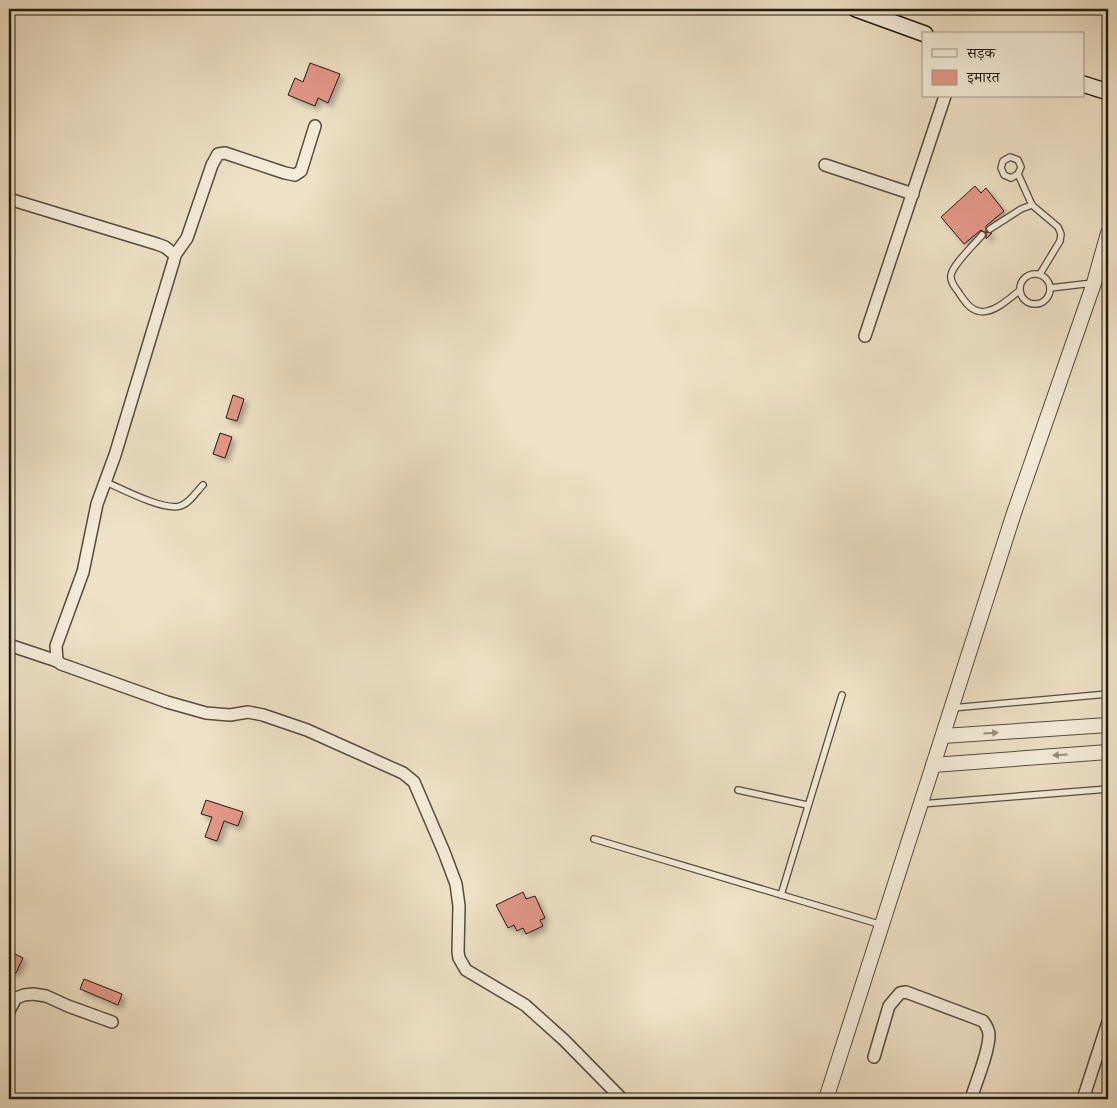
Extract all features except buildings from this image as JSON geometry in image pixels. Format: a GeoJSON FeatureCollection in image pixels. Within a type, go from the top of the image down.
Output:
{"type":"FeatureCollection","features":[{"type":"Feature","properties":{"kind":"main road"},"geometry":{"type":"LineString","coordinates":[[856,9],[922,33]]}},
{"type":"Feature","properties":{"kind":"main road"},"geometry":{"type":"LineString","coordinates":[[1084,84],[1108,92]]}},
{"type":"Feature","properties":{"kind":"street"},"geometry":{"type":"LineString","coordinates":[[866,336],[944,98]]}},
{"type":"Feature","properties":{"kind":"street"},"geometry":{"type":"LineString","coordinates":[[57,661],[56,646],[83,572],[97,504],[116,455],[175,256],[187,238],[212,165],[218,154],[225,152],[295,175],[301,171],[315,126]]}},
{"type":"Feature","properties":{"kind":"street"},"geometry":{"type":"LineString","coordinates":[[825,165],[913,194]]}},
{"type":"Feature","properties":{"kind":"street"},"geometry":{"type":"LineString","coordinates":[[9,199],[157,244],[165,247],[175,256]]}},
{"type":"Feature","properties":{"kind":"street"},"geometry":{"type":"LineString","coordinates":[[826,1099],[1014,513],[1094,283],[1104,266],[1108,234]]}},
{"type":"Feature","properties":{"kind":"street"},"geometry":{"type":"LineString","coordinates":[[9,645],[167,702],[206,713],[225,715],[248,712],[263,715],[307,730],[404,773],[414,782],[456,884],[459,906],[459,958],[466,970],[525,1005],[564,1040],[622,1099]]}},
{"type":"Feature","properties":{"kind":"street"},"geometry":{"type":"LineString","coordinates":[[943,736],[1108,725]]}},
{"type":"Feature","properties":{"kind":"street"},"geometry":{"type":"LineString","coordinates":[[933,765],[1108,752]]}},
{"type":"Feature","properties":{"kind":"street"},"geometry":{"type":"LineString","coordinates":[[874,1057],[889,1006],[900,993],[906,992],[983,1021],[989,1033],[988,1045],[971,1099]]}},
{"type":"Feature","properties":{"kind":"street"},"geometry":{"type":"LineString","coordinates":[[9,1010],[16,998],[24,994],[33,994],[46,996],[112,1022]]}},
{"type":"Feature","properties":{"kind":"street"},"geometry":{"type":"LineString","coordinates":[[1083,1099],[1108,1022]]}},
{"type":"Feature","properties":{"kind":"lane"},"geometry":{"type":"LineString","coordinates":[[1018,174],[1032,205],[1058,227],[1061,234],[1060,241],[1040,274]]}},
{"type":"Feature","properties":{"kind":"lane"},"geometry":{"type":"LineString","coordinates":[[990,229],[1021,209],[1032,205]]}},
{"type":"Feature","properties":{"kind":"lane"},"geometry":{"type":"LineString","coordinates":[[982,235],[951,274],[953,285],[966,303],[977,311],[983,311],[999,306],[1019,291],[1023,279],[1028,275],[1040,274],[1049,282],[1050,288],[1047,299],[1036,305],[1025,301],[1019,291]]}},
{"type":"Feature","properties":{"kind":"lane"},"geometry":{"type":"LineString","coordinates":[[1050,288],[1094,283]]}},
{"type":"Feature","properties":{"kind":"lane"},"geometry":{"type":"LineString","coordinates":[[106,482],[152,502],[174,506],[180,506],[187,502],[203,485]]}},
{"type":"Feature","properties":{"kind":"lane"},"geometry":{"type":"LineString","coordinates":[[952,708],[1108,694]]}},
{"type":"Feature","properties":{"kind":"lane"},"geometry":{"type":"LineString","coordinates":[[781,895],[842,695]]}},
{"type":"Feature","properties":{"kind":"lane"},"geometry":{"type":"LineString","coordinates":[[921,804],[1108,788]]}},
{"type":"Feature","properties":{"kind":"lane"},"geometry":{"type":"LineString","coordinates":[[738,790],[807,805]]}},
{"type":"Feature","properties":{"kind":"lane"},"geometry":{"type":"LineString","coordinates":[[594,839],[882,925]]}}]}
